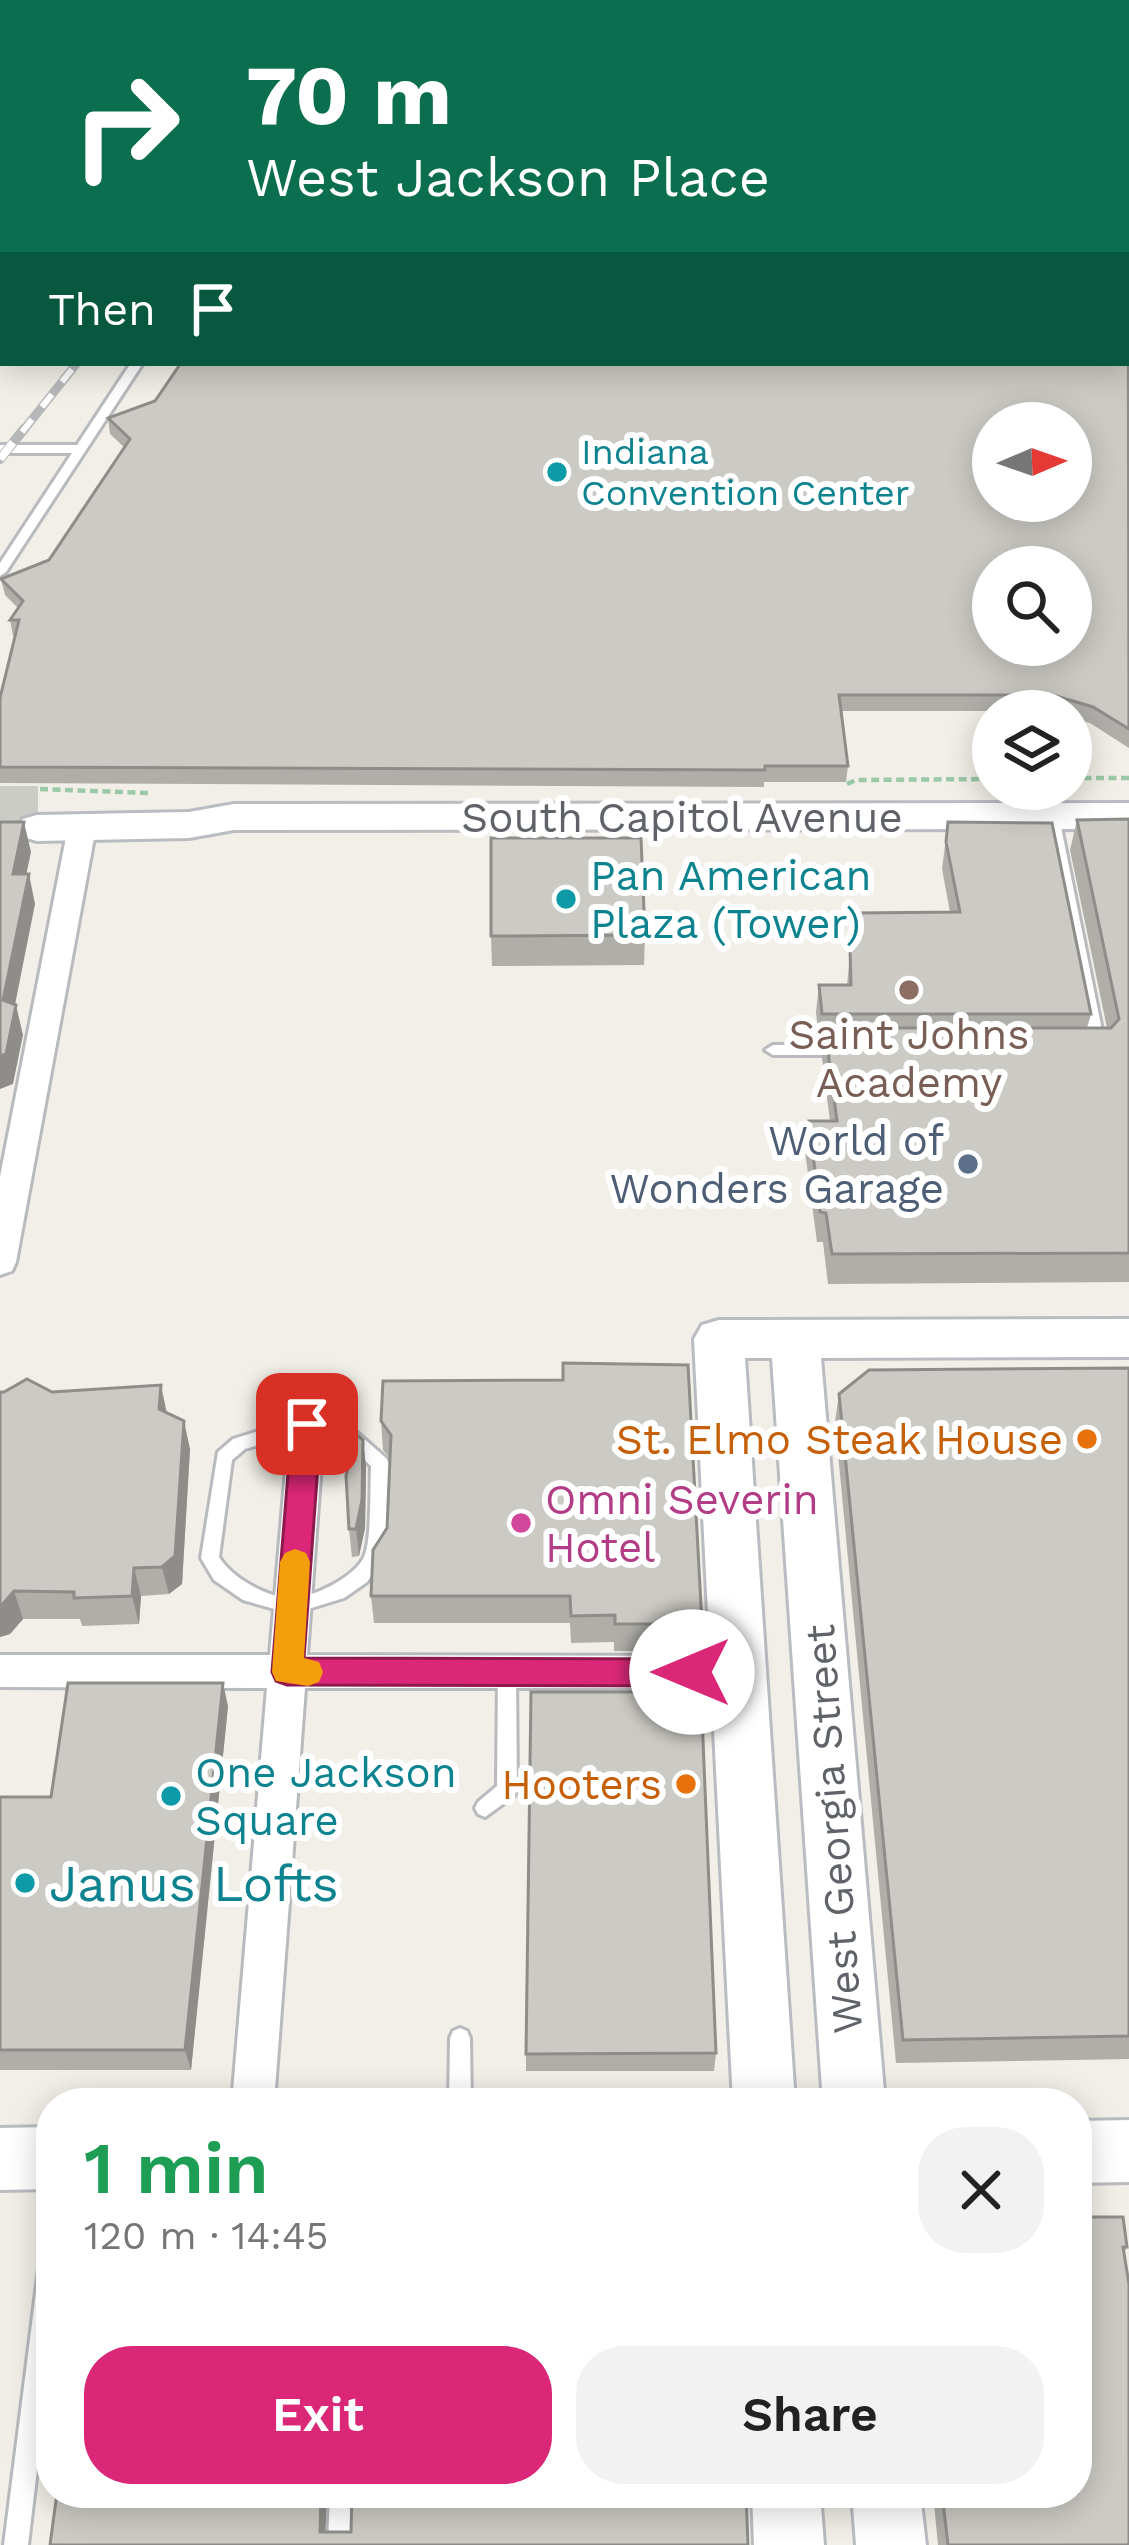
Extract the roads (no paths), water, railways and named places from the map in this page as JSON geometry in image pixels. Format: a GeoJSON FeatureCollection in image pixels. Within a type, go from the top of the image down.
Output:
{"type":"FeatureCollection","features":[{"type":"Feature","properties":{"kind":"main road","name":"South Capitol Avenue"},"geometry":{"type":"LineString","coordinates":[[234,817],[190,825],[82,827],[40,817],[190,809],[234,817],[1129,816]]}},
{"type":"Feature","properties":{"kind":"main road"},"geometry":{"type":"LineString","coordinates":[[795,1339],[1129,1338]]}},
{"type":"Feature","properties":{"kind":"main road","name":"West Georgia Street"},"geometry":{"type":"LineString","coordinates":[[763,2088],[719,1340],[795,1339],[853,2088]]}},
{"type":"Feature","properties":{"kind":"main road"},"geometry":{"type":"LineString","coordinates":[[1092,2152],[1129,2151]]}},
{"type":"Feature","properties":{"kind":"main road"},"geometry":{"type":"LineString","coordinates":[[0,2159],[36,2158]]}},
{"type":"Feature","properties":{"kind":"main road"},"geometry":{"type":"LineString","coordinates":[[787,2508],[789,2545]]}},
{"type":"Feature","properties":{"kind":"main road"},"geometry":{"type":"LineString","coordinates":[[887,2508],[891,2545]]}},
{"type":"Feature","properties":{"kind":"street"},"geometry":{"type":"LineString","coordinates":[[0,1262],[82,827]]}},
{"type":"Feature","properties":{"kind":"street"},"geometry":{"type":"LineString","coordinates":[[254,2088],[307,1424]]}},
{"type":"Feature","properties":{"kind":"street"},"geometry":{"type":"LineString","coordinates":[[0,1671],[739,1672]]}},
{"type":"Feature","properties":{"kind":"lane"},"geometry":{"type":"LineString","coordinates":[[0,572],[135,366]]}},
{"type":"Feature","properties":{"kind":"lane"},"geometry":{"type":"LineString","coordinates":[[0,449],[81,449]]}},
{"type":"Feature","properties":{"kind":"lane"},"geometry":{"type":"LineString","coordinates":[[1052,817],[1099,1050],[1075,1050]]}},
{"type":"Feature","properties":{"kind":"lane"},"geometry":{"type":"LineString","coordinates":[[773,1050],[863,1050]]}},
{"type":"Feature","properties":{"kind":"lane"},"geometry":{"type":"LineString","coordinates":[[307,1424],[348,1435],[380,1463],[376,1556],[352,1584],[292,1606],[249,1594],[220,1575],[210,1558],[224,1457],[238,1444],[307,1424]]}},
{"type":"Feature","properties":{"kind":"lane"},"geometry":{"type":"LineString","coordinates":[[485,1808],[507,1790],[507,1672]]}},
{"type":"Feature","properties":{"kind":"lane"},"geometry":{"type":"LineString","coordinates":[[460,2038],[460,2088]]}},
{"type":"Feature","properties":{"kind":"lane"},"geometry":{"type":"LineString","coordinates":[[16,2545],[36,2382]]}},
{"type":"Feature","properties":{"kind":"lane"},"geometry":{"type":"LineString","coordinates":[[340,2545],[341,2508]]}},
{"type":"Feature","properties":{"kind":"tunnel"},"geometry":{"type":"LineString","coordinates":[[0,805],[43,805]]}},
{"type":"Feature","properties":{"kind":"railway"},"geometry":{"type":"LineString","coordinates":[[22,432],[75,366]]}},
{"type":"Feature","properties":{"kind":"railway"},"geometry":{"type":"LineString","coordinates":[[0,459],[24,429]]}},
{"type":"Feature","properties":{"kind":"place","name":"Indiana Convention Center"},"geometry":{"type":"Point","coordinates":[557,472]}},
{"type":"Feature","properties":{"kind":"place","name":"Pan American Plaza (Tower)"},"geometry":{"type":"Point","coordinates":[566,899]}},
{"type":"Feature","properties":{"kind":"place","name":"Saint Johns Academy"},"geometry":{"type":"Point","coordinates":[909,990]}},
{"type":"Feature","properties":{"kind":"place","name":"World of Wonders Garage"},"geometry":{"type":"Point","coordinates":[968,1164]}},
{"type":"Feature","properties":{"kind":"place","name":"St. Elmo Steak House"},"geometry":{"type":"Point","coordinates":[1087,1439]}},
{"type":"Feature","properties":{"kind":"place","name":"Omni Severin Hotel"},"geometry":{"type":"Point","coordinates":[521,1523]}},
{"type":"Feature","properties":{"kind":"place","name":"Hooters"},"geometry":{"type":"Point","coordinates":[686,1784]}},
{"type":"Feature","properties":{"kind":"place","name":"One Jackson Square"},"geometry":{"type":"Point","coordinates":[171,1796]}},
{"type":"Feature","properties":{"kind":"place","name":"Janus Lofts"},"geometry":{"type":"Point","coordinates":[25,1883]}}]}
